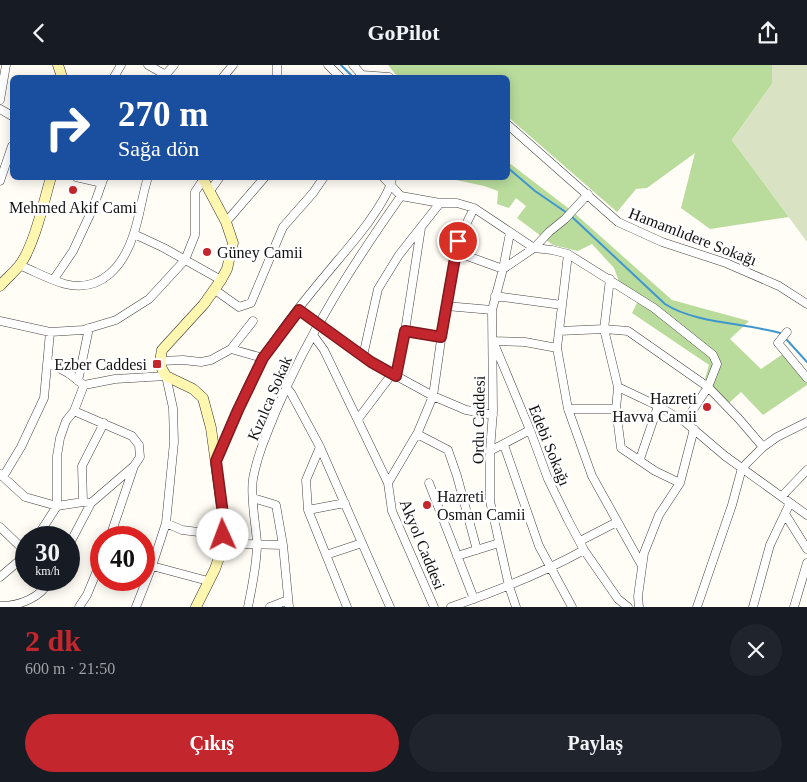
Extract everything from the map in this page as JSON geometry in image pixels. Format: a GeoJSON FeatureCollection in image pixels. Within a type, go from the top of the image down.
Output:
{"type":"FeatureCollection","features":[{"type":"Feature","properties":{"kind":"street"},"geometry":{"type":"LineString","coordinates":[[0,100],[6,65]]}},
{"type":"Feature","properties":{"kind":"street"},"geometry":{"type":"LineString","coordinates":[[148,65],[164,74],[174,65]]}},
{"type":"Feature","properties":{"kind":"street"},"geometry":{"type":"LineString","coordinates":[[225,75],[233,65]]}},
{"type":"Feature","properties":{"kind":"street"},"geometry":{"type":"LineString","coordinates":[[328,65],[338,75]]}},
{"type":"Feature","properties":{"kind":"street","name":"Hamamlıdere Sokağı"},"geometry":{"type":"LineString","coordinates":[[510,127],[618,222],[662,242],[726,263],[779,286],[807,304]]}},
{"type":"Feature","properties":{"kind":"street"},"geometry":{"type":"LineString","coordinates":[[0,181],[10,152]]}},
{"type":"Feature","properties":{"kind":"street"},"geometry":{"type":"LineString","coordinates":[[0,286],[19,265],[25,255],[38,221],[50,180]]}},
{"type":"Feature","properties":{"kind":"street"},"geometry":{"type":"LineString","coordinates":[[54,279],[72,251],[93,208],[103,180]]}},
{"type":"Feature","properties":{"kind":"street"},"geometry":{"type":"LineString","coordinates":[[19,265],[66,284],[88,286],[106,279],[122,259],[134,234],[147,180]]}},
{"type":"Feature","properties":{"kind":"street"},"geometry":{"type":"LineString","coordinates":[[0,321],[50,332],[83,330],[116,319],[149,299],[185,260],[195,235],[195,192],[202,180]]}},
{"type":"Feature","properties":{"kind":"street"},"geometry":{"type":"LineString","coordinates":[[155,557],[166,523],[174,442],[173,408],[166,376],[160,361],[162,350],[215,290],[227,269],[233,243],[226,222],[204,180]]}},
{"type":"Feature","properties":{"kind":"street"},"geometry":{"type":"LineString","coordinates":[[210,191],[218,180]]}},
{"type":"Feature","properties":{"kind":"street"},"geometry":{"type":"LineString","coordinates":[[226,222],[262,180]]}},
{"type":"Feature","properties":{"kind":"street"},"geometry":{"type":"LineString","coordinates":[[215,290],[239,307],[251,303],[282,227],[313,193],[322,180]]}},
{"type":"Feature","properties":{"kind":"street"},"geometry":{"type":"LineString","coordinates":[[385,180],[401,196],[440,203],[457,203],[474,208],[534,248],[568,254],[654,308],[712,355],[717,364],[708,387],[685,422]]}},
{"type":"Feature","properties":{"kind":"street"},"geometry":{"type":"LineString","coordinates":[[216,461],[263,358],[367,226],[390,186],[391,180]]}},
{"type":"Feature","properties":{"kind":"street"},"geometry":{"type":"LineString","coordinates":[[456,253],[503,269],[534,248],[588,195]]}},
{"type":"Feature","properties":{"kind":"street","name":"Kızılca Sokak"},"geometry":{"type":"LineString","coordinates":[[248,607],[254,580],[257,545],[252,481],[268,432],[286,387],[318,323],[373,235],[401,196]]}},
{"type":"Feature","properties":{"kind":"street"},"geometry":{"type":"LineString","coordinates":[[363,356],[378,289],[399,255],[440,203]]}},
{"type":"Feature","properties":{"kind":"street","name":"Akyol Caddesi"},"geometry":{"type":"LineString","coordinates":[[434,607],[392,511],[388,483],[417,435],[433,396],[458,241],[474,208]]}},
{"type":"Feature","properties":{"kind":"street"},"geometry":{"type":"LineString","coordinates":[[358,419],[394,375],[405,331],[422,226]]}},
{"type":"Feature","properties":{"kind":"street","name":"Ordu Caddesi"},"geometry":{"type":"LineString","coordinates":[[510,233],[492,310],[493,415],[490,451],[490,501],[509,586],[516,607]]}},
{"type":"Feature","properties":{"kind":"street"},"geometry":{"type":"LineString","coordinates":[[134,234],[164,248],[221,280]]}},
{"type":"Feature","properties":{"kind":"street"},"geometry":{"type":"LineString","coordinates":[[568,254],[557,348],[568,409],[592,476],[641,564]]}},
{"type":"Feature","properties":{"kind":"street"},"geometry":{"type":"LineString","coordinates":[[610,279],[604,329],[618,387],[616,409],[621,448],[640,459],[655,471],[680,483]]}},
{"type":"Feature","properties":{"kind":"street"},"geometry":{"type":"LineString","coordinates":[[495,296],[562,305]]}},
{"type":"Feature","properties":{"kind":"street"},"geometry":{"type":"LineString","coordinates":[[446,306],[492,310]]}},
{"type":"Feature","properties":{"kind":"street"},"geometry":{"type":"LineString","coordinates":[[299,310],[363,356],[394,375],[433,396],[466,410],[493,415]]}},
{"type":"Feature","properties":{"kind":"street"},"geometry":{"type":"LineString","coordinates":[[160,361],[184,360],[201,362],[211,360],[231,349],[253,321]]}},
{"type":"Feature","properties":{"kind":"street"},"geometry":{"type":"LineString","coordinates":[[44,526],[57,506],[57,456],[60,438],[66,421],[74,411],[81,383],[89,328]]}},
{"type":"Feature","properties":{"kind":"street"},"geometry":{"type":"LineString","coordinates":[[559,331],[604,329],[628,331],[708,387],[763,447]]}},
{"type":"Feature","properties":{"kind":"street"},"geometry":{"type":"LineString","coordinates":[[405,331],[441,337]]}},
{"type":"Feature","properties":{"kind":"street"},"geometry":{"type":"LineString","coordinates":[[50,332],[44,398],[21,447],[2,476],[25,497],[57,506],[87,503]]}},
{"type":"Feature","properties":{"kind":"street"},"geometry":{"type":"LineString","coordinates":[[787,332],[778,343],[807,378]]}},
{"type":"Feature","properties":{"kind":"street"},"geometry":{"type":"LineString","coordinates":[[313,335],[324,349],[388,483]]}},
{"type":"Feature","properties":{"kind":"street"},"geometry":{"type":"LineString","coordinates":[[492,341],[524,342],[557,348]]}},
{"type":"Feature","properties":{"kind":"street","name":"Edebi Sokağı"},"geometry":{"type":"LineString","coordinates":[[492,341],[530,430],[548,479],[584,550],[618,599],[628,607]]}},
{"type":"Feature","properties":{"kind":"street"},"geometry":{"type":"LineString","coordinates":[[231,349],[263,358]]}},
{"type":"Feature","properties":{"kind":"street"},"geometry":{"type":"LineString","coordinates":[[48,361],[81,383],[166,376],[193,389],[204,398],[212,428],[224,522],[222,549],[215,569],[196,607]]}},
{"type":"Feature","properties":{"kind":"street"},"geometry":{"type":"LineString","coordinates":[[286,387],[320,447],[390,607]]}},
{"type":"Feature","properties":{"kind":"street"},"geometry":{"type":"LineString","coordinates":[[618,387],[658,406],[685,422],[725,455],[807,515]]}},
{"type":"Feature","properties":{"kind":"street"},"geometry":{"type":"LineString","coordinates":[[640,459],[658,406]]}},
{"type":"Feature","properties":{"kind":"street"},"geometry":{"type":"LineString","coordinates":[[568,409],[616,409]]}},
{"type":"Feature","properties":{"kind":"street"},"geometry":{"type":"LineString","coordinates":[[74,411],[132,436],[139,445],[140,457],[134,466],[114,526]]}},
{"type":"Feature","properties":{"kind":"street"},"geometry":{"type":"LineString","coordinates":[[697,607],[732,505],[742,467],[763,447],[777,437],[807,422]]}},
{"type":"Feature","properties":{"kind":"street"},"geometry":{"type":"LineString","coordinates":[[87,503],[82,466],[104,423]]}},
{"type":"Feature","properties":{"kind":"street"},"geometry":{"type":"LineString","coordinates":[[639,607],[638,596],[641,564],[659,515],[680,483],[694,429]]}},
{"type":"Feature","properties":{"kind":"street"},"geometry":{"type":"LineString","coordinates":[[490,451],[530,430]]}},
{"type":"Feature","properties":{"kind":"street"},"geometry":{"type":"LineString","coordinates":[[417,435],[448,450],[477,550]]}},
{"type":"Feature","properties":{"kind":"street"},"geometry":{"type":"LineString","coordinates":[[504,445],[539,546],[572,607]]}},
{"type":"Feature","properties":{"kind":"street"},"geometry":{"type":"LineString","coordinates":[[320,447],[306,480],[308,510],[347,607]]}},
{"type":"Feature","properties":{"kind":"street"},"geometry":{"type":"LineString","coordinates":[[77,526],[87,503],[134,466]]}},
{"type":"Feature","properties":{"kind":"street"},"geometry":{"type":"LineString","coordinates":[[782,495],[807,470]]}},
{"type":"Feature","properties":{"kind":"street"},"geometry":{"type":"LineString","coordinates":[[429,483],[474,599]]}},
{"type":"Feature","properties":{"kind":"street"},"geometry":{"type":"LineString","coordinates":[[253,497],[276,505],[283,545],[289,604],[270,607]]}},
{"type":"Feature","properties":{"kind":"street"},"geometry":{"type":"LineString","coordinates":[[308,510],[344,503]]}},
{"type":"Feature","properties":{"kind":"street"},"geometry":{"type":"LineString","coordinates":[[754,607],[770,545],[790,503]]}},
{"type":"Feature","properties":{"kind":"street"},"geometry":{"type":"LineString","coordinates":[[786,514],[807,549]]}},
{"type":"Feature","properties":{"kind":"street"},"geometry":{"type":"LineString","coordinates":[[580,541],[617,522]]}},
{"type":"Feature","properties":{"kind":"street"},"geometry":{"type":"LineString","coordinates":[[166,523],[182,530],[223,535]]}},
{"type":"Feature","properties":{"kind":"street"},"geometry":{"type":"LineString","coordinates":[[0,527],[15,543]]}},
{"type":"Feature","properties":{"kind":"street"},"geometry":{"type":"LineString","coordinates":[[326,555],[362,543]]}},
{"type":"Feature","properties":{"kind":"street"},"geometry":{"type":"LineString","coordinates":[[457,556],[499,543]]}},
{"type":"Feature","properties":{"kind":"street"},"geometry":{"type":"LineString","coordinates":[[222,549],[243,544],[283,545]]}},
{"type":"Feature","properties":{"kind":"street"},"geometry":{"type":"LineString","coordinates":[[451,607],[552,568],[584,550]]}},
{"type":"Feature","properties":{"kind":"street"},"geometry":{"type":"LineString","coordinates":[[794,607],[807,563]]}},
{"type":"Feature","properties":{"kind":"street"},"geometry":{"type":"LineString","coordinates":[[0,577],[15,564]]}},
{"type":"Feature","properties":{"kind":"street"},"geometry":{"type":"LineString","coordinates":[[155,567],[208,581]]}},
{"type":"Feature","properties":{"kind":"street"},"geometry":{"type":"LineString","coordinates":[[79,607],[90,588]]}},
{"type":"Feature","properties":{"kind":"street"},"geometry":{"type":"LineString","coordinates":[[0,606],[13,606],[36,596],[40,591]]}},
{"type":"Feature","properties":{"kind":"street"},"geometry":{"type":"LineString","coordinates":[[136,607],[142,591]]}},
{"type":"Feature","properties":{"kind":"green space"},"geometry":{"type":"Polygon","coordinates":[[[388,65],[772,65],[772,84],[732,140],[789,217],[710,229],[681,208],[695,153],[647,188],[636,189],[617,212],[510,119],[510,75],[396,75],[388,65]]]}},
{"type":"Feature","properties":{"kind":"green space"},"geometry":{"type":"Polygon","coordinates":[[[772,65],[807,65],[807,242],[732,140],[772,84],[772,65]]]}},
{"type":"Feature","properties":{"kind":"green space"},"geometry":{"type":"Polygon","coordinates":[[[510,164],[572,211],[672,300],[749,321],[730,339],[761,369],[783,354],[807,378],[807,385],[763,415],[741,392],[729,403],[705,379],[709,365],[632,313],[638,301],[620,284],[614,268],[592,244],[578,251],[553,245],[517,218],[526,206],[516,198],[509,208],[497,204],[498,191],[456,180],[510,180],[510,164]]]}},
{"type":"Feature","properties":{"kind":"waterway"},"geometry":{"type":"LineString","coordinates":[[341,65],[351,75]]}},
{"type":"Feature","properties":{"kind":"waterway"},"geometry":{"type":"LineString","coordinates":[[510,170],[535,191],[567,213]]}},
{"type":"Feature","properties":{"kind":"waterway"},"geometry":{"type":"LineString","coordinates":[[571,216],[665,304],[690,315],[705,319],[780,333]]}},
{"type":"Feature","properties":{"kind":"waterway"},"geometry":{"type":"LineString","coordinates":[[787,340],[807,362]]}},
{"type":"Feature","properties":{"kind":"place","name":"Mehmed Akif Cami"},"geometry":{"type":"Point","coordinates":[73,190]}},
{"type":"Feature","properties":{"kind":"place","name":"Güney Camii"},"geometry":{"type":"Point","coordinates":[207,252]}},
{"type":"Feature","properties":{"kind":"place","name":"Ezber Caddesi"},"geometry":{"type":"Point","coordinates":[157,364]}},
{"type":"Feature","properties":{"kind":"place","name":"Hazreti Havva Camii"},"geometry":{"type":"Point","coordinates":[707,407]}},
{"type":"Feature","properties":{"kind":"place","name":"Hazreti Osman Camii"},"geometry":{"type":"Point","coordinates":[427,505]}},
{"type":"Feature","properties":{"kind":"route"},"geometry":{"type":"LineString","coordinates":[[223,535],[224,522],[216,461],[263,358],[278,336],[299,310],[371,362],[396,376],[405,331],[441,337],[458,241]]}}]}
